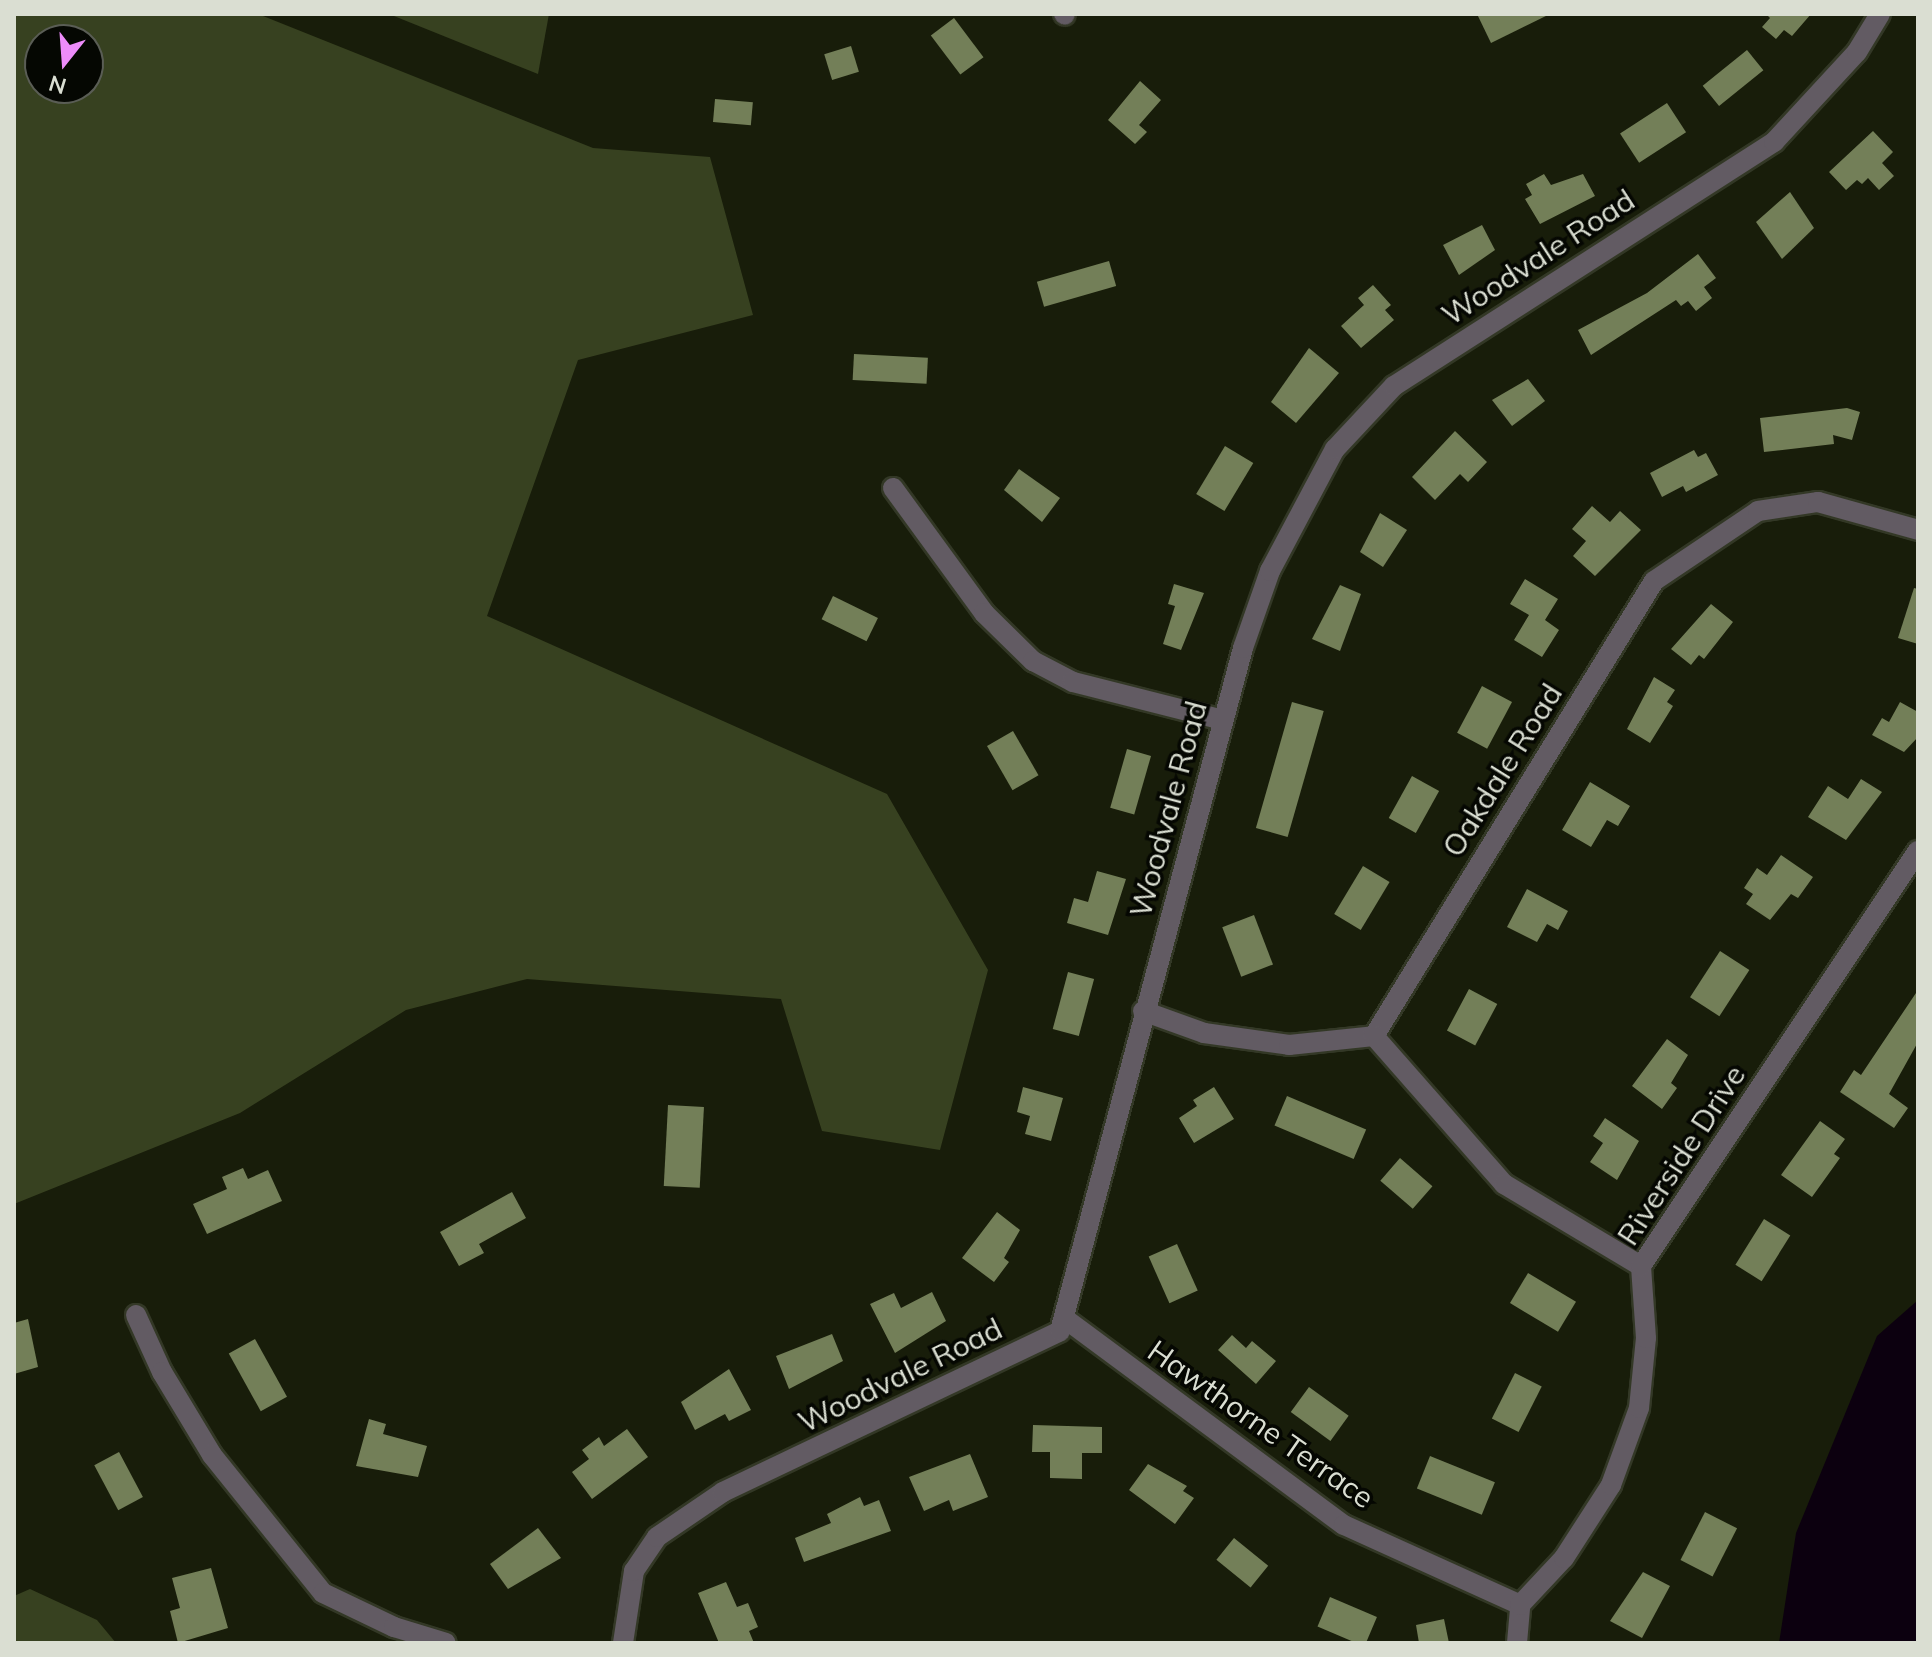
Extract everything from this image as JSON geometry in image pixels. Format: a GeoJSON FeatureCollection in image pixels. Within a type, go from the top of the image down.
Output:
{"type":"FeatureCollection","features":[{"type":"Feature","properties":{"kind":"street","name":"Woodvale Road"},"geometry":{"type":"LineString","coordinates":[[623,1643],[634,1571],[657,1537],[723,1492],[1060,1331],[1223,720],[1270,571],[1345,439],[1394,386],[1774,142],[1857,52],[1880,14]]}},
{"type":"Feature","properties":{"kind":"street"},"geometry":{"type":"LineString","coordinates":[[893,488],[984,613],[1033,661],[1073,682],[1223,720]]}},
{"type":"Feature","properties":{"kind":"street","name":"Oakdale Road"},"geometry":{"type":"LineString","coordinates":[[1374,1036],[1654,581],[1758,511],[1818,502],[1918,530]]}},
{"type":"Feature","properties":{"kind":"street","name":"Riverside Drive"},"geometry":{"type":"LineString","coordinates":[[1520,1605],[1564,1558],[1611,1485],[1639,1408],[1646,1338],[1641,1266],[1918,851]]}},
{"type":"Feature","properties":{"kind":"street"},"geometry":{"type":"LineString","coordinates":[[1143,1011],[1204,1033],[1289,1045],[1374,1036],[1504,1184],[1641,1266]]}},
{"type":"Feature","properties":{"kind":"street"},"geometry":{"type":"LineString","coordinates":[[136,1315],[162,1372],[212,1455],[323,1593],[394,1627],[446,1643]]}},
{"type":"Feature","properties":{"kind":"street","name":"Hawthorne Terrace"},"geometry":{"type":"LineString","coordinates":[[1064,1318],[1344,1525],[1520,1605]]}},
{"type":"Feature","properties":{"kind":"street"},"geometry":{"type":"LineString","coordinates":[[1517,1643],[1520,1605]]}},
{"type":"Feature","properties":{"kind":"green space"},"geometry":{"type":"Polygon","coordinates":[[[14,14],[258,14],[593,148],[710,157],[753,315],[578,360],[487,616],[887,794],[988,970],[940,1150],[822,1131],[781,999],[527,979],[406,1010],[240,1113],[14,1204],[14,14]]]}},
{"type":"Feature","properties":{"kind":"green space"},"geometry":{"type":"Polygon","coordinates":[[[389,14],[549,14],[538,74],[389,14]]]}},
{"type":"Feature","properties":{"kind":"green space"},"geometry":{"type":"Polygon","coordinates":[[[30,1589],[97,1620],[116,1643],[14,1643],[14,1596],[30,1589]]]}},
{"type":"Feature","properties":{"kind":"shaded area"},"geometry":{"type":"Polygon","coordinates":[[[1918,1300],[1918,1643],[1779,1643],[1796,1533],[1877,1336],[1918,1300]]]}},
{"type":"Feature","properties":{"kind":"building"},"geometry":{"type":"Polygon","coordinates":[[[1477,14],[1550,14],[1491,43],[1477,14]]]}},
{"type":"Feature","properties":{"kind":"building"},"geometry":{"type":"Polygon","coordinates":[[[1766,14],[1811,14],[1792,36],[1784,30],[1776,39],[1762,27],[1770,18],[1766,14]]]}},
{"type":"Feature","properties":{"kind":"building"},"geometry":{"type":"Polygon","coordinates":[[[954,18],[983,57],[960,75],[931,35],[954,18]]]}},
{"type":"Feature","properties":{"kind":"building"},"geometry":{"type":"Polygon","coordinates":[[[851,46],[859,72],[832,80],[824,54],[851,46]]]}},
{"type":"Feature","properties":{"kind":"building"},"geometry":{"type":"Polygon","coordinates":[[[1747,50],[1763,70],[1719,106],[1703,86],[1747,50]]]}},
{"type":"Feature","properties":{"kind":"building"},"geometry":{"type":"Polygon","coordinates":[[[1140,81],[1161,100],[1139,125],[1147,132],[1135,144],[1108,120],[1140,81]]]}},
{"type":"Feature","properties":{"kind":"building"},"geometry":{"type":"Polygon","coordinates":[[[715,99],[753,102],[751,125],[713,122],[715,99]]]}},
{"type":"Feature","properties":{"kind":"building"},"geometry":{"type":"Polygon","coordinates":[[[1667,103],[1686,132],[1639,163],[1620,133],[1667,103]]]}},
{"type":"Feature","properties":{"kind":"building"},"geometry":{"type":"Polygon","coordinates":[[[1873,131],[1893,152],[1882,163],[1894,176],[1879,190],[1868,178],[1862,184],[1857,180],[1846,190],[1829,172],[1873,131]]]}},
{"type":"Feature","properties":{"kind":"building"},"geometry":{"type":"Polygon","coordinates":[[[1544,174],[1551,185],[1583,174],[1595,196],[1540,224],[1525,199],[1532,195],[1526,184],[1544,174]]]}},
{"type":"Feature","properties":{"kind":"building"},"geometry":{"type":"Polygon","coordinates":[[[1790,192],[1814,228],[1782,259],[1756,222],[1790,192]]]}},
{"type":"Feature","properties":{"kind":"building"},"geometry":{"type":"Polygon","coordinates":[[[1482,225],[1495,250],[1459,275],[1443,245],[1482,225]]]}},
{"type":"Feature","properties":{"kind":"building"},"geometry":{"type":"Polygon","coordinates":[[[1698,254],[1716,278],[1704,287],[1712,298],[1696,311],[1688,301],[1681,306],[1676,300],[1591,355],[1578,330],[1647,293],[1698,254]]]}},
{"type":"Feature","properties":{"kind":"building"},"geometry":{"type":"Polygon","coordinates":[[[1109,261],[1116,286],[1044,307],[1037,282],[1109,261]]]}},
{"type":"Feature","properties":{"kind":"building"},"geometry":{"type":"Polygon","coordinates":[[[1373,285],[1391,305],[1385,310],[1394,320],[1361,348],[1341,326],[1364,305],[1358,298],[1373,285]]]}},
{"type":"Feature","properties":{"kind":"building"},"geometry":{"type":"Polygon","coordinates":[[[1309,348],[1339,373],[1296,423],[1271,402],[1309,348]]]}},
{"type":"Feature","properties":{"kind":"building"},"geometry":{"type":"Polygon","coordinates":[[[854,354],[928,358],[927,384],[853,380],[854,354]]]}},
{"type":"Feature","properties":{"kind":"building"},"geometry":{"type":"Polygon","coordinates":[[[1528,379],[1545,401],[1512,426],[1492,400],[1528,379]]]}},
{"type":"Feature","properties":{"kind":"building"},"geometry":{"type":"Polygon","coordinates":[[[1847,408],[1860,412],[1852,440],[1833,435],[1834,444],[1764,452],[1760,418],[1847,408]]]}},
{"type":"Feature","properties":{"kind":"building"},"geometry":{"type":"Polygon","coordinates":[[[1455,431],[1487,462],[1468,482],[1460,474],[1435,500],[1412,477],[1455,431]]]}},
{"type":"Feature","properties":{"kind":"building"},"geometry":{"type":"Polygon","coordinates":[[[1225,446],[1253,463],[1224,511],[1196,494],[1225,446]]]}},
{"type":"Feature","properties":{"kind":"building"},"geometry":{"type":"Polygon","coordinates":[[[1694,450],[1698,457],[1706,453],[1718,475],[1686,492],[1683,486],[1662,497],[1650,473],[1694,450]]]}},
{"type":"Feature","properties":{"kind":"building"},"geometry":{"type":"Polygon","coordinates":[[[1019,469],[1060,498],[1042,522],[1004,490],[1019,469]]]}},
{"type":"Feature","properties":{"kind":"building"},"geometry":{"type":"Polygon","coordinates":[[[1592,506],[1610,522],[1620,511],[1641,530],[1595,576],[1573,556],[1586,541],[1572,529],[1592,506]]]}},
{"type":"Feature","properties":{"kind":"building"},"geometry":{"type":"Polygon","coordinates":[[[1380,513],[1407,530],[1383,567],[1360,552],[1380,513]]]}},
{"type":"Feature","properties":{"kind":"building"},"geometry":{"type":"Polygon","coordinates":[[[1525,579],[1558,599],[1545,620],[1559,630],[1542,657],[1514,640],[1529,615],[1510,604],[1525,579]]]}},
{"type":"Feature","properties":{"kind":"building"},"geometry":{"type":"Polygon","coordinates":[[[1174,584],[1204,593],[1181,650],[1163,644],[1175,606],[1168,604],[1174,584]]]}},
{"type":"Feature","properties":{"kind":"building"},"geometry":{"type":"Polygon","coordinates":[[[1340,585],[1361,594],[1340,651],[1312,639],[1340,585]]]}},
{"type":"Feature","properties":{"kind":"building"},"geometry":{"type":"Polygon","coordinates":[[[1914,588],[1918,589],[1918,644],[1898,638],[1914,588]]]}},
{"type":"Feature","properties":{"kind":"building"},"geometry":{"type":"Polygon","coordinates":[[[833,596],[878,618],[867,641],[822,619],[833,596]]]}},
{"type":"Feature","properties":{"kind":"building"},"geometry":{"type":"Polygon","coordinates":[[[1711,604],[1733,622],[1704,659],[1699,655],[1691,665],[1671,649],[1711,604]]]}},
{"type":"Feature","properties":{"kind":"building"},"geometry":{"type":"Polygon","coordinates":[[[1654,677],[1675,690],[1667,702],[1673,706],[1650,743],[1627,729],[1654,677]]]}},
{"type":"Feature","properties":{"kind":"building"},"geometry":{"type":"Polygon","coordinates":[[[1482,686],[1512,702],[1487,749],[1457,733],[1482,686]]]}},
{"type":"Feature","properties":{"kind":"building"},"geometry":{"type":"Polygon","coordinates":[[[1292,702],[1324,711],[1288,837],[1256,828],[1292,702]]]}},
{"type":"Feature","properties":{"kind":"building"},"geometry":{"type":"Polygon","coordinates":[[[1900,702],[1918,712],[1918,737],[1904,752],[1872,735],[1882,718],[1889,722],[1900,702]]]}},
{"type":"Feature","properties":{"kind":"building"},"geometry":{"type":"Polygon","coordinates":[[[1013,731],[1038,775],[1013,790],[987,746],[1013,731]]]}},
{"type":"Feature","properties":{"kind":"building"},"geometry":{"type":"Polygon","coordinates":[[[1127,749],[1151,756],[1134,815],[1110,808],[1127,749]]]}},
{"type":"Feature","properties":{"kind":"building"},"geometry":{"type":"Polygon","coordinates":[[[1412,776],[1439,791],[1416,833],[1389,818],[1412,776]]]}},
{"type":"Feature","properties":{"kind":"building"},"geometry":{"type":"Polygon","coordinates":[[[1861,779],[1882,792],[1846,840],[1808,817],[1828,786],[1848,799],[1861,779]]]}},
{"type":"Feature","properties":{"kind":"building"},"geometry":{"type":"Polygon","coordinates":[[[1590,782],[1630,806],[1618,826],[1607,820],[1591,847],[1562,830],[1590,782]]]}},
{"type":"Feature","properties":{"kind":"building"},"geometry":{"type":"Polygon","coordinates":[[[1781,855],[1813,877],[1798,898],[1791,894],[1770,920],[1746,904],[1753,894],[1744,888],[1757,868],[1767,875],[1781,855]]]}},
{"type":"Feature","properties":{"kind":"building"},"geometry":{"type":"Polygon","coordinates":[[[1363,866],[1390,882],[1361,930],[1334,914],[1363,866]]]}},
{"type":"Feature","properties":{"kind":"building"},"geometry":{"type":"Polygon","coordinates":[[[1097,871],[1126,879],[1108,935],[1067,923],[1074,898],[1088,902],[1097,871]]]}},
{"type":"Feature","properties":{"kind":"building"},"geometry":{"type":"Polygon","coordinates":[[[1527,889],[1568,911],[1558,930],[1547,924],[1537,942],[1507,927],[1527,889]]]}},
{"type":"Feature","properties":{"kind":"building"},"geometry":{"type":"Polygon","coordinates":[[[1254,915],[1273,964],[1241,977],[1222,927],[1254,915]]]}},
{"type":"Feature","properties":{"kind":"building"},"geometry":{"type":"Polygon","coordinates":[[[1720,951],[1749,970],[1719,1016],[1690,997],[1720,951]]]}},
{"type":"Feature","properties":{"kind":"building"},"geometry":{"type":"Polygon","coordinates":[[[1068,972],[1094,979],[1079,1036],[1053,1029],[1068,972]]]}},
{"type":"Feature","properties":{"kind":"building"},"geometry":{"type":"Polygon","coordinates":[[[1469,989],[1497,1004],[1475,1046],[1447,1030],[1469,989]]]}},
{"type":"Feature","properties":{"kind":"building"},"geometry":{"type":"Polygon","coordinates":[[[1918,990],[1918,1042],[1889,1094],[1908,1108],[1894,1128],[1840,1092],[1854,1070],[1861,1075],[1918,990]]]}},
{"type":"Feature","properties":{"kind":"building"},"geometry":{"type":"Polygon","coordinates":[[[1667,1039],[1688,1055],[1671,1083],[1677,1088],[1662,1109],[1632,1086],[1667,1039]]]}},
{"type":"Feature","properties":{"kind":"building"},"geometry":{"type":"Polygon","coordinates":[[[1023,1087],[1063,1098],[1051,1141],[1025,1134],[1030,1116],[1017,1112],[1023,1087]]]}},
{"type":"Feature","properties":{"kind":"building"},"geometry":{"type":"Polygon","coordinates":[[[1214,1087],[1234,1119],[1194,1143],[1179,1118],[1197,1106],[1193,1100],[1214,1087]]]}},
{"type":"Feature","properties":{"kind":"building"},"geometry":{"type":"Polygon","coordinates":[[[1287,1096],[1366,1130],[1354,1159],[1274,1125],[1287,1096]]]}},
{"type":"Feature","properties":{"kind":"building"},"geometry":{"type":"Polygon","coordinates":[[[668,1105],[704,1107],[700,1188],[664,1186],[668,1105]]]}},
{"type":"Feature","properties":{"kind":"building"},"geometry":{"type":"Polygon","coordinates":[[[1605,1118],[1639,1141],[1617,1180],[1590,1162],[1603,1143],[1593,1136],[1605,1118]]]}},
{"type":"Feature","properties":{"kind":"building"},"geometry":{"type":"Polygon","coordinates":[[[1820,1121],[1845,1139],[1834,1154],[1840,1158],[1812,1197],[1781,1175],[1820,1121]]]}},
{"type":"Feature","properties":{"kind":"building"},"geometry":{"type":"Polygon","coordinates":[[[1400,1158],[1432,1186],[1413,1209],[1380,1181],[1400,1158]]]}},
{"type":"Feature","properties":{"kind":"building"},"geometry":{"type":"Polygon","coordinates":[[[243,1168],[248,1179],[268,1170],[282,1201],[207,1234],[193,1204],[227,1189],[222,1177],[243,1168]]]}},
{"type":"Feature","properties":{"kind":"building"},"geometry":{"type":"Polygon","coordinates":[[[512,1192],[526,1218],[479,1244],[484,1253],[459,1266],[440,1232],[512,1192]]]}},
{"type":"Feature","properties":{"kind":"building"},"geometry":{"type":"Polygon","coordinates":[[[997,1212],[1020,1230],[1004,1258],[1009,1262],[994,1282],[962,1258],[997,1212]]]}},
{"type":"Feature","properties":{"kind":"building"},"geometry":{"type":"Polygon","coordinates":[[[1764,1219],[1790,1235],[1762,1281],[1735,1265],[1764,1219]]]}},
{"type":"Feature","properties":{"kind":"building"},"geometry":{"type":"Polygon","coordinates":[[[1177,1244],[1198,1291],[1169,1303],[1149,1257],[1177,1244]]]}},
{"type":"Feature","properties":{"kind":"building"},"geometry":{"type":"Polygon","coordinates":[[[1528,1273],[1576,1302],[1558,1332],[1510,1303],[1528,1273]]]}},
{"type":"Feature","properties":{"kind":"building"},"geometry":{"type":"Polygon","coordinates":[[[932,1292],[946,1321],[895,1353],[870,1304],[894,1293],[901,1308],[932,1292]]]}},
{"type":"Feature","properties":{"kind":"building"},"geometry":{"type":"Polygon","coordinates":[[[28,1319],[38,1367],[14,1374],[14,1323],[28,1319]]]}},
{"type":"Feature","properties":{"kind":"building"},"geometry":{"type":"Polygon","coordinates":[[[832,1334],[843,1361],[789,1389],[776,1356],[832,1334]]]}},
{"type":"Feature","properties":{"kind":"building"},"geometry":{"type":"Polygon","coordinates":[[[1232,1335],[1246,1348],[1252,1341],[1276,1361],[1256,1384],[1218,1350],[1232,1335]]]}},
{"type":"Feature","properties":{"kind":"building"},"geometry":{"type":"Polygon","coordinates":[[[255,1339],[287,1397],[261,1411],[229,1354],[255,1339]]]}},
{"type":"Feature","properties":{"kind":"building"},"geometry":{"type":"Polygon","coordinates":[[[729,1369],[751,1410],[729,1421],[725,1414],[695,1430],[681,1402],[729,1369]]]}},
{"type":"Feature","properties":{"kind":"building"},"geometry":{"type":"Polygon","coordinates":[[[1515,1373],[1542,1387],[1519,1432],[1492,1418],[1515,1373]]]}},
{"type":"Feature","properties":{"kind":"building"},"geometry":{"type":"Polygon","coordinates":[[[1309,1387],[1349,1416],[1330,1441],[1291,1412],[1309,1387]]]}},
{"type":"Feature","properties":{"kind":"building"},"geometry":{"type":"Polygon","coordinates":[[[369,1419],[386,1424],[383,1434],[427,1446],[418,1477],[356,1466],[369,1419]]]}},
{"type":"Feature","properties":{"kind":"building"},"geometry":{"type":"Polygon","coordinates":[[[1033,1425],[1102,1427],[1102,1453],[1082,1453],[1082,1479],[1050,1478],[1050,1452],[1032,1452],[1033,1425]]]}},
{"type":"Feature","properties":{"kind":"building"},"geometry":{"type":"Polygon","coordinates":[[[627,1429],[648,1457],[592,1499],[572,1472],[589,1459],[582,1450],[599,1437],[604,1446],[627,1429]]]}},
{"type":"Feature","properties":{"kind":"building"},"geometry":{"type":"Polygon","coordinates":[[[119,1452],[143,1497],[118,1510],[94,1465],[119,1452]]]}},
{"type":"Feature","properties":{"kind":"building"},"geometry":{"type":"Polygon","coordinates":[[[970,1454],[988,1497],[953,1511],[949,1500],[924,1511],[909,1477],[970,1454]]]}},
{"type":"Feature","properties":{"kind":"building"},"geometry":{"type":"Polygon","coordinates":[[[1430,1456],[1495,1482],[1482,1515],[1417,1488],[1430,1456]]]}},
{"type":"Feature","properties":{"kind":"building"},"geometry":{"type":"Polygon","coordinates":[[[1148,1464],[1187,1486],[1183,1491],[1194,1498],[1175,1524],[1129,1490],[1148,1464]]]}},
{"type":"Feature","properties":{"kind":"building"},"geometry":{"type":"Polygon","coordinates":[[[860,1497],[864,1506],[879,1500],[891,1531],[804,1562],[795,1538],[831,1523],[827,1514],[860,1497]]]}},
{"type":"Feature","properties":{"kind":"building"},"geometry":{"type":"Polygon","coordinates":[[[1705,1512],[1737,1528],[1713,1576],[1680,1560],[1705,1512]]]}},
{"type":"Feature","properties":{"kind":"building"},"geometry":{"type":"Polygon","coordinates":[[[538,1528],[561,1558],[508,1589],[490,1564],[538,1528]]]}},
{"type":"Feature","properties":{"kind":"building"},"geometry":{"type":"Polygon","coordinates":[[[1234,1538],[1268,1566],[1251,1587],[1216,1560],[1234,1538]]]}},
{"type":"Feature","properties":{"kind":"building"},"geometry":{"type":"Polygon","coordinates":[[[211,1568],[228,1628],[178,1643],[170,1611],[180,1608],[172,1578],[211,1568]]]}},
{"type":"Feature","properties":{"kind":"building"},"geometry":{"type":"Polygon","coordinates":[[[1643,1572],[1670,1586],[1642,1638],[1610,1621],[1643,1572]]]}},
{"type":"Feature","properties":{"kind":"building"},"geometry":{"type":"Polygon","coordinates":[[[726,1582],[737,1607],[748,1603],[758,1627],[749,1631],[754,1643],[719,1643],[698,1593],[726,1582]]]}},
{"type":"Feature","properties":{"kind":"building"},"geometry":{"type":"Polygon","coordinates":[[[1330,1597],[1377,1617],[1366,1643],[1356,1643],[1317,1626],[1330,1597]]]}},
{"type":"Feature","properties":{"kind":"building"},"geometry":{"type":"Polygon","coordinates":[[[1444,1619],[1449,1643],[1419,1643],[1416,1625],[1444,1619]]]}}]}
